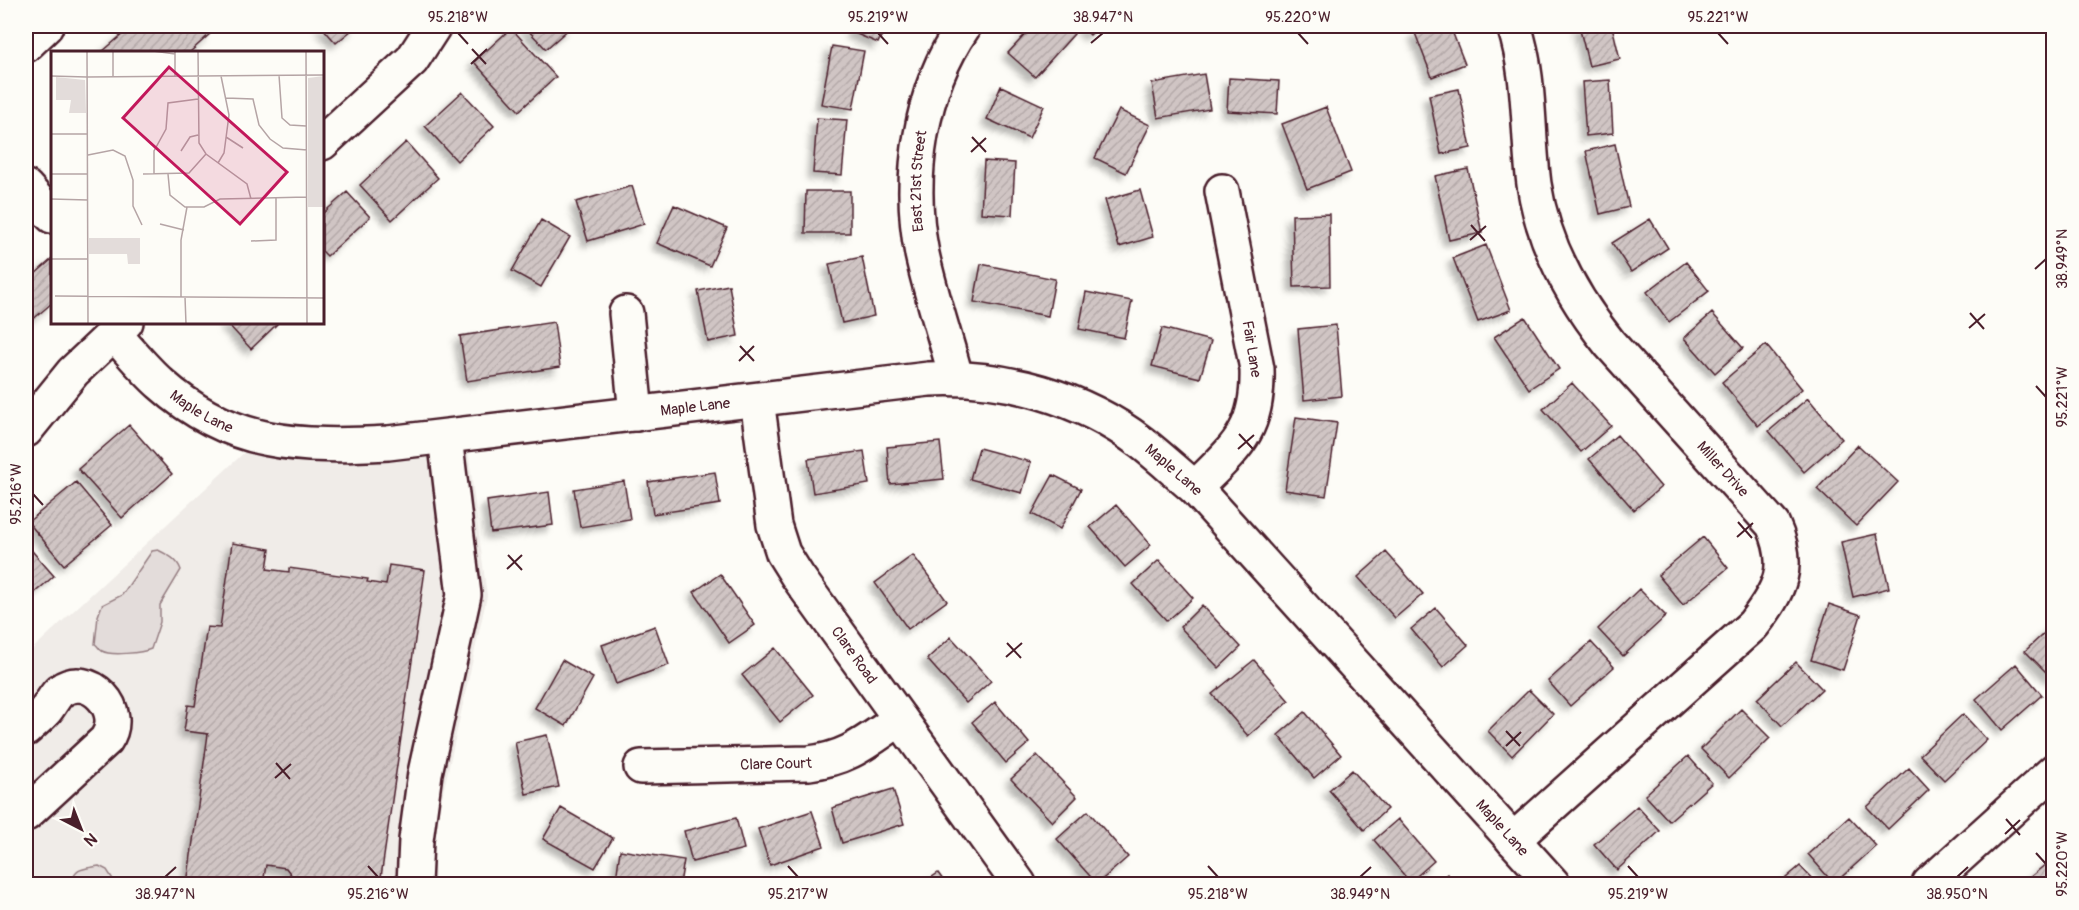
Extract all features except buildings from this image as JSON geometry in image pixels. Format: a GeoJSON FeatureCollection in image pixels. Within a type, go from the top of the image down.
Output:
{"type":"FeatureCollection","features":[{"type":"Feature","properties":{"kind":"street"},"geometry":{"type":"LineString","coordinates":[[26,45],[46,26]]}},
{"type":"Feature","properties":{"kind":"street"},"geometry":{"type":"LineString","coordinates":[[324,140],[412,60],[434,26]]}},
{"type":"Feature","properties":{"kind":"street","name":"East 21st Street"},"geometry":{"type":"LineString","coordinates":[[956,377],[922,253],[916,193],[918,158],[929,102],[938,72],[950,45],[964,26]]}},
{"type":"Feature","properties":{"kind":"street","name":"Miller Drive"},"geometry":{"type":"LineString","coordinates":[[1513,840],[1753,625],[1772,600],[1781,578],[1783,558],[1780,541],[1773,525],[1610,344],[1591,320],[1560,266],[1549,241],[1534,185],[1524,63],[1514,26]]}},
{"type":"Feature","properties":{"kind":"street"},"geometry":{"type":"LineString","coordinates":[[26,187],[51,215]]}},
{"type":"Feature","properties":{"kind":"street","name":"Fair Lane"},"geometry":{"type":"LineString","coordinates":[[1195,488],[1240,441],[1252,419],[1258,394],[1257,369],[1222,191]]}},
{"type":"Feature","properties":{"kind":"street"},"geometry":{"type":"LineString","coordinates":[[626,313],[636,414]]}},
{"type":"Feature","properties":{"kind":"street"},"geometry":{"type":"LineString","coordinates":[[26,430],[73,372],[120,328]]}},
{"type":"Feature","properties":{"kind":"street","name":"Maple Lane"},"geometry":{"type":"LineString","coordinates":[[120,328],[160,383],[184,403],[213,421],[247,434],[279,442],[318,445],[387,443],[445,437],[956,377],[1011,385],[1049,394],[1109,421],[1142,443],[1195,488],[1553,885]]}},
{"type":"Feature","properties":{"kind":"street","name":"Clare Road"},"geometry":{"type":"LineString","coordinates":[[757,400],[774,525],[783,553],[1019,885]]}},
{"type":"Feature","properties":{"kind":"street"},"geometry":{"type":"LineString","coordinates":[[414,885],[416,840],[425,773],[465,595],[445,437]]}},
{"type":"Feature","properties":{"kind":"street"},"geometry":{"type":"LineString","coordinates":[[26,729],[47,709],[60,691],[73,686],[96,691],[106,699],[113,719],[112,731],[106,740],[26,814]]}},
{"type":"Feature","properties":{"kind":"street","name":"Clare Court"},"geometry":{"type":"LineString","coordinates":[[641,767],[828,761],[849,754],[900,719]]}},
{"type":"Feature","properties":{"kind":"street"},"geometry":{"type":"LineString","coordinates":[[1943,880],[2054,771]]}},
{"type":"Feature","properties":{"kind":"shaded area"},"geometry":{"type":"Polygon","coordinates":[[[248,449],[402,458],[468,450],[487,596],[433,838],[435,884],[26,884],[26,655],[248,449]]]}},
{"type":"Feature","properties":{"kind":"shaded area"},"geometry":{"type":"Polygon","coordinates":[[[158,550],[175,560],[181,570],[160,605],[160,622],[151,649],[126,653],[101,651],[95,644],[98,616],[102,605],[122,595],[152,551],[158,550]]]}},
{"type":"Feature","properties":{"kind":"shaded area"},"geometry":{"type":"Polygon","coordinates":[[[99,866],[107,870],[116,884],[71,884],[77,872],[99,866]]]}}]}
